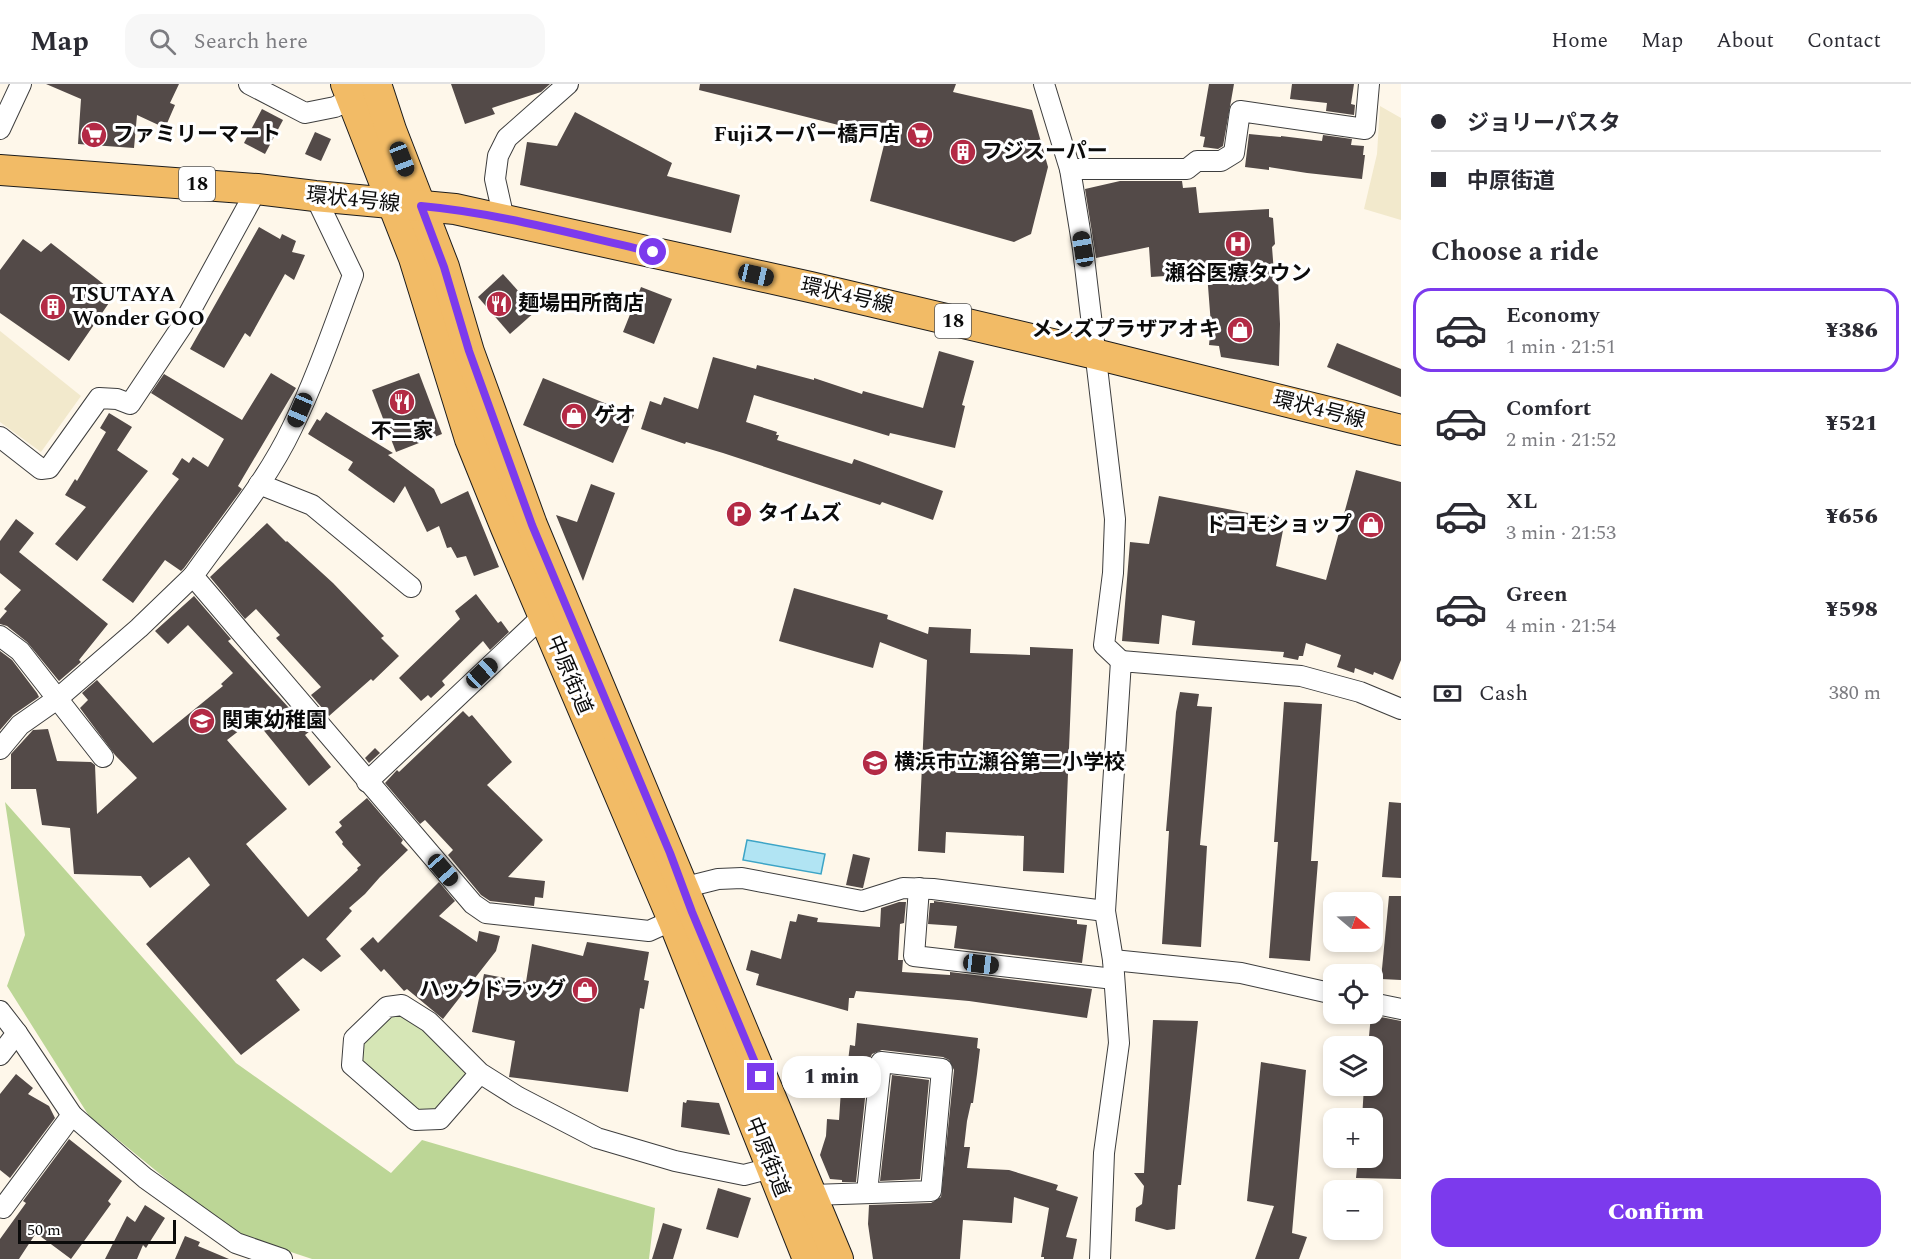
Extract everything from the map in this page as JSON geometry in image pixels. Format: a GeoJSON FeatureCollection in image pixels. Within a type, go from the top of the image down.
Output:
{"type":"FeatureCollection","features":[{"type":"Feature","properties":{"kind":"main road","name":"中原街道"},"geometry":{"type":"LineString","coordinates":[[358,89],[407,205],[444,267],[469,351],[532,525],[678,903],[771,1168],[808,1259]]}},
{"type":"Feature","properties":{"kind":"main road","name":"環状4号線"},"geometry":{"type":"LineString","coordinates":[[0,170],[257,189],[455,209],[821,289],[1401,430]]}},
{"type":"Feature","properties":{"kind":"main road","name":"中原街道"},"geometry":{"type":"LineString","coordinates":[[407,205],[414,258],[470,439],[544,615],[812,1196],[838,1259]]}},
{"type":"Feature","properties":{"kind":"street"},"geometry":{"type":"LineString","coordinates":[[0,129],[21,84]]}},
{"type":"Feature","properties":{"kind":"street"},"geometry":{"type":"LineString","coordinates":[[249,84],[305,113],[335,107],[358,89]]}},
{"type":"Feature","properties":{"kind":"street"},"geometry":{"type":"LineString","coordinates":[[504,219],[495,179],[498,156],[507,138],[568,84]]}},
{"type":"Feature","properties":{"kind":"street"},"geometry":{"type":"LineString","coordinates":[[1044,84],[1070,169],[1083,249],[1115,519],[1113,573],[1104,645],[1121,661],[1301,676],[1360,692],[1401,709]]}},
{"type":"Feature","properties":{"kind":"street"},"geometry":{"type":"LineString","coordinates":[[1070,169],[1187,169],[1197,161],[1221,161],[1234,153],[1240,111],[1365,129],[1369,84]]}},
{"type":"Feature","properties":{"kind":"street"},"geometry":{"type":"LineString","coordinates":[[0,437],[41,469],[50,468],[99,398],[117,399],[130,404],[182,326],[257,189]]}},
{"type":"Feature","properties":{"kind":"street"},"geometry":{"type":"LineString","coordinates":[[0,749],[20,725],[57,699],[139,628],[193,576],[259,484],[292,430],[353,275],[315,196]]}},
{"type":"Feature","properties":{"kind":"street"},"geometry":{"type":"LineString","coordinates":[[259,484],[312,505],[411,587]]}},
{"type":"Feature","properties":{"kind":"street"},"geometry":{"type":"LineString","coordinates":[[193,576],[473,904],[486,913],[649,931],[678,903],[718,879],[742,878],[862,901],[903,888],[919,888],[1106,911]]}},
{"type":"Feature","properties":{"kind":"street"},"geometry":{"type":"LineString","coordinates":[[367,782],[544,615]]}},
{"type":"Feature","properties":{"kind":"street"},"geometry":{"type":"LineString","coordinates":[[0,636],[20,651],[103,757]]}},
{"type":"Feature","properties":{"kind":"street"},"geometry":{"type":"LineString","coordinates":[[1100,1259],[1104,1153],[1119,1043],[1106,911],[1121,661]]}},
{"type":"Feature","properties":{"kind":"street"},"geometry":{"type":"LineString","coordinates":[[919,888],[915,956],[1113,969],[1241,973],[1323,992]]}},
{"type":"Feature","properties":{"kind":"street"},"geometry":{"type":"LineString","coordinates":[[480,1073],[440,1119],[415,1120],[352,1065],[354,1040],[387,1007],[402,1005],[429,1022],[480,1073],[518,1097],[597,1138],[675,1161],[744,1175],[771,1168]]}},
{"type":"Feature","properties":{"kind":"street"},"geometry":{"type":"LineString","coordinates":[[1383,1005],[1401,1009]]}},
{"type":"Feature","properties":{"kind":"street"},"geometry":{"type":"LineString","coordinates":[[0,1011],[72,1115],[145,1178],[236,1243],[282,1259]]}},
{"type":"Feature","properties":{"kind":"street"},"geometry":{"type":"LineString","coordinates":[[0,1055],[17,1034]]}},
{"type":"Feature","properties":{"kind":"street"},"geometry":{"type":"LineString","coordinates":[[812,1196],[931,1191],[942,1069],[881,1062],[867,1192]]}},
{"type":"Feature","properties":{"kind":"street"},"geometry":{"type":"LineString","coordinates":[[3,1208],[72,1115]]}},
{"type":"Feature","properties":{"kind":"shaded area"},"geometry":{"type":"Polygon","coordinates":[[[1380,106],[1401,118],[1401,220],[1364,209],[1377,154],[1380,106]]]}},
{"type":"Feature","properties":{"kind":"shaded area"},"geometry":{"type":"Polygon","coordinates":[[[0,331],[81,396],[41,452],[0,422],[0,331]]]}},
{"type":"Feature","properties":{"kind":"green space"},"geometry":{"type":"Polygon","coordinates":[[[5,802],[236,1063],[391,1173],[422,1140],[655,1208],[649,1259],[312,1259],[231,1232],[89,1116],[7,986],[25,935],[5,802]]]}},
{"type":"Feature","properties":{"kind":"green space"},"geometry":{"type":"Polygon","coordinates":[[[399,1013],[422,1025],[468,1074],[438,1109],[420,1112],[360,1064],[360,1045],[390,1014],[399,1013]]]}},
{"type":"Feature","properties":{"kind":"water"},"geometry":{"type":"Polygon","coordinates":[[[747,840],[825,854],[821,874],[743,860],[747,840]]]}},
{"type":"Feature","properties":{"kind":"building"},"geometry":{"type":"Polygon","coordinates":[[[46,84],[179,84],[170,103],[175,105],[165,128],[137,115],[134,148],[78,144],[81,99],[46,84]]]}},
{"type":"Feature","properties":{"kind":"building"},"geometry":{"type":"Polygon","coordinates":[[[451,84],[550,84],[541,92],[492,108],[495,114],[465,124],[451,84]]]}},
{"type":"Feature","properties":{"kind":"building","name":"フジスーパー"},"geometry":{"type":"Polygon","coordinates":[[[700,84],[956,84],[953,92],[1032,110],[1048,167],[1031,234],[1014,242],[870,201],[886,137],[699,90],[700,84]]]}},
{"type":"Feature","properties":{"kind":"building"},"geometry":{"type":"Polygon","coordinates":[[[1209,84],[1234,84],[1223,146],[1218,149],[1203,147],[1205,137],[1200,136],[1209,84]]]}},
{"type":"Feature","properties":{"kind":"building"},"geometry":{"type":"Polygon","coordinates":[[[1292,84],[1354,84],[1351,104],[1355,105],[1354,115],[1326,111],[1327,103],[1290,99],[1292,84]]]}},
{"type":"Feature","properties":{"kind":"building"},"geometry":{"type":"Polygon","coordinates":[[[262,109],[283,120],[265,154],[244,143],[262,109]]]}},
{"type":"Feature","properties":{"kind":"building"},"geometry":{"type":"Polygon","coordinates":[[[575,112],[672,163],[667,176],[740,195],[731,233],[520,185],[527,142],[557,146],[575,112]]]}},
{"type":"Feature","properties":{"kind":"building"},"geometry":{"type":"Polygon","coordinates":[[[315,132],[331,139],[321,161],[305,154],[315,132]]]}},
{"type":"Feature","properties":{"kind":"building"},"geometry":{"type":"Polygon","coordinates":[[[1249,134],[1322,141],[1323,135],[1352,139],[1351,145],[1364,146],[1362,179],[1269,167],[1269,170],[1245,167],[1249,134]]]}},
{"type":"Feature","properties":{"kind":"building"},"geometry":{"type":"Polygon","coordinates":[[[1120,181],[1182,181],[1183,188],[1196,187],[1199,213],[1269,209],[1269,217],[1273,218],[1274,273],[1278,279],[1279,366],[1221,357],[1219,346],[1209,345],[1211,325],[1207,273],[1151,277],[1149,247],[1096,258],[1085,189],[1120,181]]]}},
{"type":"Feature","properties":{"kind":"building"},"geometry":{"type":"Polygon","coordinates":[[[259,227],[280,239],[282,234],[296,241],[292,252],[305,255],[294,280],[285,274],[250,337],[245,333],[224,368],[190,349],[259,227]]]}},
{"type":"Feature","properties":{"kind":"building","name":"TSUTAYA Wonder GOO"},"geometry":{"type":"Polygon","coordinates":[[[23,239],[41,252],[51,243],[106,286],[101,294],[111,300],[69,361],[0,313],[0,270],[23,239]]]}},
{"type":"Feature","properties":{"kind":"building"},"geometry":{"type":"Polygon","coordinates":[[[503,274],[536,311],[510,334],[478,297],[503,274]]]}},
{"type":"Feature","properties":{"kind":"building"},"geometry":{"type":"Polygon","coordinates":[[[641,287],[672,299],[654,344],[623,332],[641,287]]]}},
{"type":"Feature","properties":{"kind":"building"},"geometry":{"type":"Polygon","coordinates":[[[1337,343],[1401,369],[1401,397],[1327,367],[1337,343]]]}},
{"type":"Feature","properties":{"kind":"building"},"geometry":{"type":"Polygon","coordinates":[[[939,351],[974,361],[962,405],[965,406],[955,448],[890,433],[889,436],[754,395],[746,422],[777,432],[776,435],[779,435],[777,440],[852,464],[854,459],[943,491],[933,520],[882,502],[880,505],[723,453],[686,442],[685,444],[641,429],[650,401],[661,405],[664,397],[698,409],[713,357],[756,369],[757,365],[814,380],[814,378],[862,394],[863,391],[923,408],[939,351]]]}},
{"type":"Feature","properties":{"kind":"building"},"geometry":{"type":"Polygon","coordinates":[[[271,373],[296,388],[238,486],[242,489],[184,568],[181,571],[165,560],[133,603],[102,580],[179,479],[172,474],[182,458],[189,463],[193,457],[208,467],[224,439],[151,393],[164,374],[242,420],[271,373]]]}},
{"type":"Feature","properties":{"kind":"building"},"geometry":{"type":"Polygon","coordinates":[[[419,373],[442,434],[396,452],[372,390],[419,373]]]}},
{"type":"Feature","properties":{"kind":"building"},"geometry":{"type":"Polygon","coordinates":[[[543,378],[634,415],[613,463],[523,425],[543,378]]]}},
{"type":"Feature","properties":{"kind":"building"},"geometry":{"type":"Polygon","coordinates":[[[326,412],[393,453],[388,455],[434,489],[441,504],[468,491],[499,567],[474,576],[466,556],[457,558],[451,547],[447,548],[439,526],[427,532],[405,486],[394,503],[348,470],[353,462],[308,434],[317,419],[320,421],[326,412]]]}},
{"type":"Feature","properties":{"kind":"building"},"geometry":{"type":"Polygon","coordinates":[[[109,413],[132,427],[117,450],[148,471],[77,561],[55,544],[86,507],[65,495],[75,479],[77,481],[106,432],[100,428],[109,413]]]}},
{"type":"Feature","properties":{"kind":"building"},"geometry":{"type":"Polygon","coordinates":[[[1356,470],[1401,482],[1401,660],[1393,680],[1374,672],[1373,675],[1355,668],[1354,673],[1337,667],[1341,655],[1306,643],[1303,656],[1299,656],[1298,660],[1283,657],[1284,652],[1192,645],[1195,621],[1162,615],[1159,644],[1122,641],[1130,542],[1149,544],[1159,496],[1285,520],[1276,566],[1326,580],[1356,470]]]}},
{"type":"Feature","properties":{"kind":"building"},"geometry":{"type":"Polygon","coordinates":[[[591,484],[615,493],[583,581],[556,515],[577,522],[591,484]]]}},
{"type":"Feature","properties":{"kind":"building"},"geometry":{"type":"Polygon","coordinates":[[[16,519],[34,533],[19,552],[108,624],[79,660],[81,662],[59,681],[27,642],[7,626],[0,624],[0,619],[7,611],[4,609],[21,590],[0,573],[0,541],[16,519]]]}},
{"type":"Feature","properties":{"kind":"building"},"geometry":{"type":"Polygon","coordinates":[[[267,523],[333,583],[384,636],[381,638],[399,656],[373,681],[371,679],[329,716],[311,695],[321,687],[276,638],[280,635],[256,609],[245,619],[210,577],[267,523]]]}},
{"type":"Feature","properties":{"kind":"building"},"geometry":{"type":"Polygon","coordinates":[[[794,588],[888,615],[887,619],[928,634],[929,627],[971,629],[970,653],[1030,655],[1030,647],[1073,649],[1064,873],[1023,871],[1024,836],[946,832],[945,853],[918,851],[927,660],[880,642],[873,668],[779,641],[794,588]]]}},
{"type":"Feature","properties":{"kind":"building"},"geometry":{"type":"Polygon","coordinates":[[[476,594],[498,623],[501,621],[509,632],[490,650],[483,641],[442,681],[445,685],[431,698],[428,695],[421,701],[399,678],[460,619],[455,611],[476,594]]]}},
{"type":"Feature","properties":{"kind":"building"},"geometry":{"type":"Polygon","coordinates":[[[194,596],[231,639],[228,641],[310,731],[305,735],[331,767],[309,786],[253,720],[227,740],[287,809],[246,844],[308,917],[361,865],[342,844],[343,842],[335,832],[342,826],[339,822],[367,798],[403,840],[401,843],[408,850],[349,908],[352,911],[326,939],[341,956],[321,972],[303,958],[276,980],[300,1010],[241,1055],[146,944],[210,885],[189,857],[150,888],[141,876],[74,874],[70,828],[42,825],[36,789],[11,789],[11,754],[33,730],[48,729],[57,761],[91,762],[95,765],[97,814],[137,778],[115,755],[80,708],[88,700],[82,693],[97,680],[153,743],[223,686],[221,684],[233,673],[188,625],[168,644],[155,631],[194,596]]]}},
{"type":"Feature","properties":{"kind":"building"},"geometry":{"type":"Polygon","coordinates":[[[0,651],[12,660],[39,697],[13,715],[0,730],[0,651]]]}},
{"type":"Feature","properties":{"kind":"building"},"geometry":{"type":"Polygon","coordinates":[[[1180,692],[1199,694],[1197,706],[1212,707],[1200,845],[1207,846],[1201,947],[1162,944],[1169,831],[1166,831],[1176,712],[1180,692]]]}},
{"type":"Feature","properties":{"kind":"building"},"geometry":{"type":"Polygon","coordinates":[[[1284,702],[1322,704],[1311,861],[1318,861],[1310,961],[1269,958],[1278,842],[1274,842],[1284,702]]]}},
{"type":"Feature","properties":{"kind":"building"},"geometry":{"type":"Polygon","coordinates":[[[463,711],[469,717],[472,715],[512,762],[487,785],[543,840],[508,877],[545,881],[543,898],[535,897],[534,906],[490,901],[481,895],[448,855],[453,850],[425,820],[420,824],[385,783],[463,711]]]}},
{"type":"Feature","properties":{"kind":"building"},"geometry":{"type":"Polygon","coordinates":[[[375,748],[380,753],[369,763],[365,758],[375,748]]]}},
{"type":"Feature","properties":{"kind":"building"},"geometry":{"type":"Polygon","coordinates":[[[1389,802],[1401,803],[1401,878],[1382,877],[1389,802]]]}},
{"type":"Feature","properties":{"kind":"building"},"geometry":{"type":"Polygon","coordinates":[[[853,854],[870,858],[863,888],[846,885],[853,854]]]}},
{"type":"Feature","properties":{"kind":"building"},"geometry":{"type":"Polygon","coordinates":[[[439,882],[455,901],[439,916],[477,942],[479,931],[500,936],[496,951],[443,1019],[407,989],[404,991],[384,969],[381,972],[360,949],[373,937],[378,943],[439,882]]]}},
{"type":"Feature","properties":{"kind":"building"},"geometry":{"type":"Polygon","coordinates":[[[1389,896],[1401,896],[1401,980],[1383,979],[1389,896]]]}},
{"type":"Feature","properties":{"kind":"building"},"geometry":{"type":"Polygon","coordinates":[[[934,901],[1077,920],[1077,924],[1087,925],[1082,963],[954,948],[957,926],[928,924],[930,903],[934,901]]]}},
{"type":"Feature","properties":{"kind":"building"},"geometry":{"type":"Polygon","coordinates":[[[906,902],[904,923],[900,924],[898,960],[903,960],[902,972],[950,975],[950,972],[1092,989],[1087,1018],[969,1001],[856,991],[854,998],[849,998],[848,1011],[756,985],[759,974],[746,970],[751,950],[781,959],[790,921],[796,922],[798,914],[818,918],[817,922],[880,927],[881,908],[906,902]]]}},
{"type":"Feature","properties":{"kind":"building"},"geometry":{"type":"Polygon","coordinates":[[[587,942],[649,952],[644,980],[649,981],[644,1009],[640,1008],[628,1092],[509,1077],[515,1041],[472,1032],[484,974],[526,982],[532,944],[583,956],[587,942]]]}},
{"type":"Feature","properties":{"kind":"building"},"geometry":{"type":"Polygon","coordinates":[[[1383,1017],[1401,1021],[1401,1179],[1356,1178],[1357,1168],[1383,1168],[1383,1108],[1363,1108],[1363,1096],[1383,1096],[1383,1036],[1369,1036],[1370,1024],[1383,1024],[1383,1017]]]}},
{"type":"Feature","properties":{"kind":"building"},"geometry":{"type":"Polygon","coordinates":[[[1153,1020],[1198,1021],[1181,1185],[1178,1185],[1175,1229],[1167,1230],[1135,1221],[1136,1208],[1142,1204],[1144,1186],[1134,1173],[1144,1173],[1153,1020]]]}},
{"type":"Feature","properties":{"kind":"building"},"geometry":{"type":"Polygon","coordinates":[[[857,1023],[978,1038],[977,1048],[980,1049],[977,1074],[964,1147],[970,1147],[967,1168],[1009,1170],[1058,1185],[1056,1190],[1078,1197],[1066,1237],[1077,1239],[1073,1259],[1044,1259],[1041,1257],[1049,1208],[1014,1197],[1012,1223],[963,1220],[960,1259],[873,1259],[868,1224],[869,1205],[931,1203],[941,1197],[954,1070],[949,1060],[943,1057],[882,1050],[872,1054],[869,1061],[856,1182],[830,1179],[820,1155],[826,1136],[827,1119],[839,1120],[843,1060],[848,1061],[850,1045],[855,1046],[857,1023]]]}},
{"type":"Feature","properties":{"kind":"building"},"geometry":{"type":"Polygon","coordinates":[[[1261,1062],[1306,1070],[1292,1233],[1307,1237],[1299,1259],[1255,1259],[1274,1206],[1247,1201],[1261,1062]]]}},
{"type":"Feature","properties":{"kind":"building"},"geometry":{"type":"Polygon","coordinates":[[[16,1074],[33,1088],[28,1094],[49,1106],[55,1118],[10,1178],[0,1170],[0,1094],[16,1074]]]}},
{"type":"Feature","properties":{"kind":"building"},"geometry":{"type":"Polygon","coordinates":[[[892,1075],[929,1080],[920,1179],[880,1181],[892,1075]]]}},
{"type":"Feature","properties":{"kind":"building"},"geometry":{"type":"Polygon","coordinates":[[[687,1100],[719,1103],[730,1135],[681,1127],[683,1102],[686,1103],[687,1100]]]}},
{"type":"Feature","properties":{"kind":"building"},"geometry":{"type":"Polygon","coordinates":[[[69,1139],[122,1181],[108,1201],[111,1204],[71,1259],[36,1233],[19,1259],[0,1259],[0,1239],[26,1203],[23,1201],[69,1139]]]}},
{"type":"Feature","properties":{"kind":"building"},"geometry":{"type":"Polygon","coordinates":[[[718,1188],[751,1198],[738,1238],[706,1229],[718,1188]]]}},
{"type":"Feature","properties":{"kind":"building"},"geometry":{"type":"Polygon","coordinates":[[[145,1205],[165,1218],[146,1248],[143,1245],[137,1259],[105,1259],[127,1216],[135,1222],[145,1205]]]}},
{"type":"Feature","properties":{"kind":"building"},"geometry":{"type":"Polygon","coordinates":[[[663,1223],[682,1229],[673,1259],[652,1259],[663,1223]]]}},
{"type":"Feature","properties":{"kind":"building"},"geometry":{"type":"Polygon","coordinates":[[[185,1236],[200,1242],[198,1246],[229,1259],[175,1259],[185,1236]]]}},
{"type":"Feature","properties":{"kind":"place","name":"ファミリーマート"},"geometry":{"type":"Point","coordinates":[94,135]}},
{"type":"Feature","properties":{"kind":"place","name":"Fujiスーパー橋戸店"},"geometry":{"type":"Point","coordinates":[920,135]}},
{"type":"Feature","properties":{"kind":"place","name":"フジスーパー"},"geometry":{"type":"Point","coordinates":[963,152]}},
{"type":"Feature","properties":{"kind":"place","name":"瀬谷医療タウン"},"geometry":{"type":"Point","coordinates":[1238,244]}},
{"type":"Feature","properties":{"kind":"place","name":"麺場田所商店"},"geometry":{"type":"Point","coordinates":[499,304]}},
{"type":"Feature","properties":{"kind":"place","name":"TSUTAYA Wonder GOO"},"geometry":{"type":"Point","coordinates":[53,307]}},
{"type":"Feature","properties":{"kind":"place","name":"メンズプラザアオキ"},"geometry":{"type":"Point","coordinates":[1240,330]}},
{"type":"Feature","properties":{"kind":"place","name":"不二家"},"geometry":{"type":"Point","coordinates":[402,402]}},
{"type":"Feature","properties":{"kind":"place","name":"ゲオ"},"geometry":{"type":"Point","coordinates":[574,416]}},
{"type":"Feature","properties":{"kind":"place","name":"タイムズ"},"geometry":{"type":"Point","coordinates":[739,514]}},
{"type":"Feature","properties":{"kind":"place","name":"ドコモショップ"},"geometry":{"type":"Point","coordinates":[1371,525]}},
{"type":"Feature","properties":{"kind":"place","name":"関東幼稚園"},"geometry":{"type":"Point","coordinates":[202,721]}},
{"type":"Feature","properties":{"kind":"place","name":"横浜市立瀬谷第二小学校"},"geometry":{"type":"Point","coordinates":[875,763]}},
{"type":"Feature","properties":{"kind":"place","name":"ハックドラッグ"},"geometry":{"type":"Point","coordinates":[585,990]}},
{"type":"Feature","properties":{"kind":"route"},"geometry":{"type":"LineString","coordinates":[[653,252],[455,209],[421,206],[444,267],[469,351],[532,525],[761,1077]]}}]}
